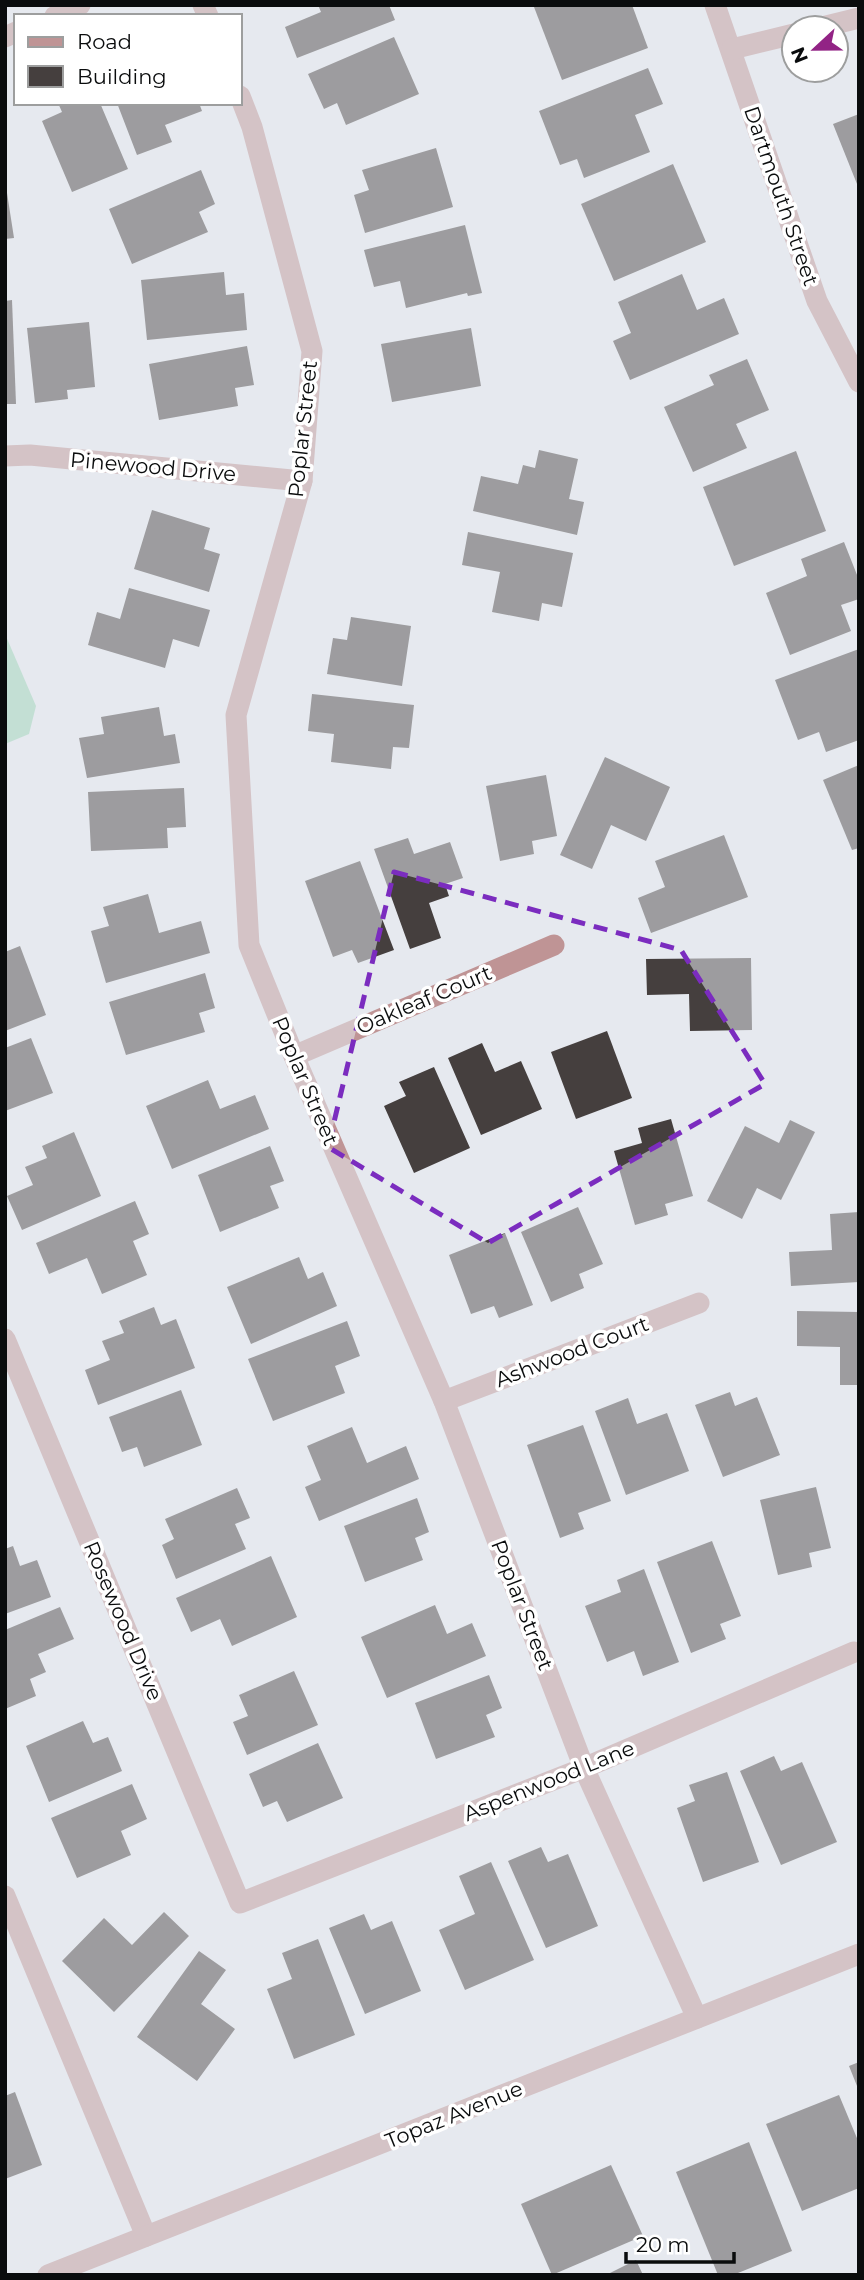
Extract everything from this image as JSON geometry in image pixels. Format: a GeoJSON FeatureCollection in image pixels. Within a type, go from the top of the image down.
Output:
{"type":"FeatureCollection","features":[{"type":"Feature","properties":{"kind":"street"},"geometry":{"type":"LineString","coordinates":[[60,14],[80,5]]}},
{"type":"Feature","properties":{"kind":"street","name":"Dartmouth Street"},"geometry":{"type":"LineString","coordinates":[[715,5],[817,302],[859,382]]}},
{"type":"Feature","properties":{"kind":"street"},"geometry":{"type":"LineString","coordinates":[[732,49],[780,37]]}},
{"type":"Feature","properties":{"kind":"street","name":"Poplar Street"},"geometry":{"type":"LineString","coordinates":[[242,101],[252,127],[312,351],[302,481],[236,715],[249,945],[294,1056],[444,1401],[584,1768],[697,2018]]}},
{"type":"Feature","properties":{"kind":"street","name":"Pinewood Drive"},"geometry":{"type":"LineString","coordinates":[[5,456],[30,455],[302,481]]}},
{"type":"Feature","properties":{"kind":"street","name":"Oakleaf Court"},"geometry":{"type":"LineString","coordinates":[[294,1056],[554,945]]}},
{"type":"Feature","properties":{"kind":"street","name":"Ashwood Court"},"geometry":{"type":"LineString","coordinates":[[444,1401],[699,1303]]}},
{"type":"Feature","properties":{"kind":"street","name":"Rosewood Drive"},"geometry":{"type":"LineString","coordinates":[[5,1339],[240,1903]]}},
{"type":"Feature","properties":{"kind":"street","name":"Aspenwood Lane"},"geometry":{"type":"LineString","coordinates":[[240,1903],[584,1768],[854,1652]]}},
{"type":"Feature","properties":{"kind":"street"},"geometry":{"type":"LineString","coordinates":[[5,1896],[146,2236]]}},
{"type":"Feature","properties":{"kind":"street","name":"Topaz Avenue"},"geometry":{"type":"LineString","coordinates":[[48,2275],[859,1954]]}},
{"type":"Feature","properties":{"kind":"highlighted area"},"geometry":{"type":"Polygon","coordinates":[[[394,872],[681,950],[765,1084],[488,1243],[328,1147],[394,872]]]}},
{"type":"Feature","properties":{"kind":"green space"},"geometry":{"type":"Polygon","coordinates":[[[5,634],[36,706],[29,734],[5,744],[5,634]]]}},
{"type":"Feature","properties":{"kind":"building"},"geometry":{"type":"Polygon","coordinates":[[[318,5],[389,5],[395,20],[297,58],[285,27],[321,12],[318,5]]]}},
{"type":"Feature","properties":{"kind":"building"},"geometry":{"type":"Polygon","coordinates":[[[632,5],[648,48],[562,80],[534,7],[632,5]]]}},
{"type":"Feature","properties":{"kind":"building"},"geometry":{"type":"Polygon","coordinates":[[[394,37],[419,94],[346,125],[337,103],[324,109],[308,74],[394,37]]]}},
{"type":"Feature","properties":{"kind":"building"},"geometry":{"type":"Polygon","coordinates":[[[648,68],[663,104],[635,115],[650,152],[584,178],[577,159],[560,165],[539,111],[648,68]]]}},
{"type":"Feature","properties":{"kind":"building"},"geometry":{"type":"Polygon","coordinates":[[[59,105],[101,105],[128,169],[72,192],[42,121],[62,112],[59,105]]]}},
{"type":"Feature","properties":{"kind":"building"},"geometry":{"type":"Polygon","coordinates":[[[118,105],[200,105],[202,111],[165,125],[172,142],[137,155],[118,105]]]}},
{"type":"Feature","properties":{"kind":"building"},"geometry":{"type":"Polygon","coordinates":[[[859,114],[859,189],[833,124],[859,114]]]}},
{"type":"Feature","properties":{"kind":"building"},"geometry":{"type":"Polygon","coordinates":[[[436,148],[453,207],[365,233],[354,195],[369,190],[362,170],[436,148]]]}},
{"type":"Feature","properties":{"kind":"building"},"geometry":{"type":"Polygon","coordinates":[[[673,164],[706,242],[614,281],[581,204],[673,164]]]}},
{"type":"Feature","properties":{"kind":"building"},"geometry":{"type":"Polygon","coordinates":[[[201,170],[215,204],[199,212],[208,232],[132,264],[109,209],[201,170]]]}},
{"type":"Feature","properties":{"kind":"building"},"geometry":{"type":"Polygon","coordinates":[[[5,180],[14,238],[5,239],[5,180]]]}},
{"type":"Feature","properties":{"kind":"building"},"geometry":{"type":"Polygon","coordinates":[[[465,225],[482,293],[468,296],[467,293],[406,308],[400,281],[374,287],[364,250],[465,225]]]}},
{"type":"Feature","properties":{"kind":"building"},"geometry":{"type":"Polygon","coordinates":[[[224,272],[226,295],[244,293],[247,330],[147,340],[141,280],[224,272]]]}},
{"type":"Feature","properties":{"kind":"building"},"geometry":{"type":"Polygon","coordinates":[[[682,274],[697,310],[724,298],[739,334],[630,380],[613,341],[631,333],[618,302],[682,274]]]}},
{"type":"Feature","properties":{"kind":"building"},"geometry":{"type":"Polygon","coordinates":[[[12,300],[16,404],[5,404],[5,301],[12,300]]]}},
{"type":"Feature","properties":{"kind":"building"},"geometry":{"type":"Polygon","coordinates":[[[89,322],[95,387],[67,390],[68,399],[35,403],[27,328],[89,322]]]}},
{"type":"Feature","properties":{"kind":"building"},"geometry":{"type":"Polygon","coordinates":[[[471,328],[481,386],[392,402],[381,344],[471,328]]]}},
{"type":"Feature","properties":{"kind":"building"},"geometry":{"type":"Polygon","coordinates":[[[247,346],[254,385],[235,388],[238,406],[159,420],[149,364],[247,346]]]}},
{"type":"Feature","properties":{"kind":"building"},"geometry":{"type":"Polygon","coordinates":[[[747,359],[769,410],[736,424],[747,448],[693,472],[664,407],[714,385],[709,375],[747,359]]]}},
{"type":"Feature","properties":{"kind":"building"},"geometry":{"type":"Polygon","coordinates":[[[539,450],[578,459],[569,499],[584,502],[577,535],[473,511],[481,476],[518,484],[523,465],[535,468],[539,450]]]}},
{"type":"Feature","properties":{"kind":"building"},"geometry":{"type":"Polygon","coordinates":[[[796,451],[826,531],[734,566],[703,487],[796,451]]]}},
{"type":"Feature","properties":{"kind":"building"},"geometry":{"type":"Polygon","coordinates":[[[152,510],[210,528],[204,549],[220,554],[209,592],[134,569],[152,510]]]}},
{"type":"Feature","properties":{"kind":"building"},"geometry":{"type":"Polygon","coordinates":[[[468,532],[573,553],[562,607],[542,603],[539,621],[492,612],[500,572],[462,565],[468,532]]]}},
{"type":"Feature","properties":{"kind":"building"},"geometry":{"type":"Polygon","coordinates":[[[844,542],[859,580],[859,599],[841,605],[851,631],[790,655],[766,593],[807,576],[801,559],[844,542]]]}},
{"type":"Feature","properties":{"kind":"building"},"geometry":{"type":"Polygon","coordinates":[[[129,588],[210,610],[199,647],[173,639],[165,668],[88,645],[97,612],[120,619],[129,588]]]}},
{"type":"Feature","properties":{"kind":"building"},"geometry":{"type":"Polygon","coordinates":[[[351,617],[411,626],[402,686],[327,674],[333,638],[347,640],[351,617]]]}},
{"type":"Feature","properties":{"kind":"building"},"geometry":{"type":"Polygon","coordinates":[[[859,649],[859,740],[826,752],[819,732],[798,740],[775,680],[859,649]]]}},
{"type":"Feature","properties":{"kind":"building"},"geometry":{"type":"Polygon","coordinates":[[[312,694],[414,705],[409,748],[393,747],[391,769],[331,762],[334,734],[308,731],[312,694]]]}},
{"type":"Feature","properties":{"kind":"building"},"geometry":{"type":"Polygon","coordinates":[[[159,707],[164,736],[175,734],[180,763],[87,778],[79,738],[104,734],[101,717],[159,707]]]}},
{"type":"Feature","properties":{"kind":"building"},"geometry":{"type":"Polygon","coordinates":[[[605,757],[670,787],[646,841],[611,825],[592,869],[560,855],[605,757]]]}},
{"type":"Feature","properties":{"kind":"building"},"geometry":{"type":"Polygon","coordinates":[[[859,765],[859,848],[852,850],[823,780],[859,765]]]}},
{"type":"Feature","properties":{"kind":"building"},"geometry":{"type":"Polygon","coordinates":[[[546,775],[557,836],[532,841],[534,854],[500,861],[486,786],[546,775]]]}},
{"type":"Feature","properties":{"kind":"building"},"geometry":{"type":"Polygon","coordinates":[[[184,788],[186,827],[167,828],[168,848],[91,851],[88,792],[184,788]]]}},
{"type":"Feature","properties":{"kind":"building"},"geometry":{"type":"Polygon","coordinates":[[[724,835],[748,897],[651,933],[638,898],[665,887],[655,861],[724,835]]]}},
{"type":"Feature","properties":{"kind":"building"},"geometry":{"type":"Polygon","coordinates":[[[408,838],[414,854],[450,842],[463,878],[445,884],[449,896],[429,903],[441,938],[410,949],[374,849],[408,838]]]}},
{"type":"Feature","properties":{"kind":"building"},"geometry":{"type":"Polygon","coordinates":[[[360,861],[394,950],[358,963],[352,950],[333,957],[305,881],[360,861]]]}},
{"type":"Feature","properties":{"kind":"building"},"geometry":{"type":"Polygon","coordinates":[[[148,894],[159,933],[201,921],[210,953],[106,983],[91,931],[109,926],[103,907],[148,894]]]}},
{"type":"Feature","properties":{"kind":"building"},"geometry":{"type":"Polygon","coordinates":[[[20,946],[46,1015],[5,1031],[5,952],[20,946]]]}},
{"type":"Feature","properties":{"kind":"building"},"geometry":{"type":"Polygon","coordinates":[[[751,958],[752,1030],[690,1031],[689,994],[647,995],[646,959],[751,958]]]}},
{"type":"Feature","properties":{"kind":"building"},"geometry":{"type":"Polygon","coordinates":[[[205,973],[215,1008],[199,1013],[205,1032],[126,1055],[109,1002],[205,973]]]}},
{"type":"Feature","properties":{"kind":"building"},"geometry":{"type":"Polygon","coordinates":[[[607,1031],[632,1098],[576,1119],[551,1052],[607,1031]]]}},
{"type":"Feature","properties":{"kind":"building"},"geometry":{"type":"Polygon","coordinates":[[[31,1038],[53,1093],[5,1111],[5,1048],[31,1038]]]}},
{"type":"Feature","properties":{"kind":"building"},"geometry":{"type":"Polygon","coordinates":[[[482,1043],[495,1072],[521,1061],[542,1109],[481,1135],[448,1058],[482,1043]]]}},
{"type":"Feature","properties":{"kind":"building"},"geometry":{"type":"Polygon","coordinates":[[[434,1067],[470,1148],[414,1173],[384,1106],[406,1096],[399,1082],[434,1067]]]}},
{"type":"Feature","properties":{"kind":"building"},"geometry":{"type":"Polygon","coordinates":[[[208,1080],[220,1109],[255,1095],[269,1129],[172,1169],[146,1106],[208,1080]]]}},
{"type":"Feature","properties":{"kind":"building"},"geometry":{"type":"Polygon","coordinates":[[[671,1119],[693,1196],[665,1204],[668,1215],[635,1225],[614,1151],[642,1143],[638,1128],[671,1119]]]}},
{"type":"Feature","properties":{"kind":"building"},"geometry":{"type":"Polygon","coordinates":[[[790,1120],[815,1132],[781,1200],[757,1188],[742,1219],[707,1201],[745,1126],[779,1143],[790,1120]]]}},
{"type":"Feature","properties":{"kind":"building"},"geometry":{"type":"Polygon","coordinates":[[[74,1132],[101,1196],[22,1230],[7,1196],[33,1185],[25,1167],[47,1158],[42,1146],[74,1132]]]}},
{"type":"Feature","properties":{"kind":"building"},"geometry":{"type":"Polygon","coordinates":[[[270,1146],[284,1181],[270,1186],[279,1208],[220,1232],[198,1175],[270,1146]]]}},
{"type":"Feature","properties":{"kind":"building"},"geometry":{"type":"Polygon","coordinates":[[[135,1201],[149,1234],[133,1241],[147,1275],[102,1294],[87,1258],[49,1274],[36,1243],[135,1201]]]}},
{"type":"Feature","properties":{"kind":"building"},"geometry":{"type":"Polygon","coordinates":[[[578,1207],[603,1264],[579,1274],[584,1288],[551,1302],[521,1232],[578,1207]]]}},
{"type":"Feature","properties":{"kind":"building"},"geometry":{"type":"Polygon","coordinates":[[[859,1212],[859,1282],[791,1286],[789,1252],[832,1250],[830,1214],[859,1212]]]}},
{"type":"Feature","properties":{"kind":"building"},"geometry":{"type":"Polygon","coordinates":[[[505,1233],[533,1305],[499,1318],[494,1306],[471,1314],[449,1255],[505,1233]]]}},
{"type":"Feature","properties":{"kind":"building"},"geometry":{"type":"Polygon","coordinates":[[[299,1257],[308,1279],[323,1272],[337,1306],[251,1344],[227,1287],[299,1257]]]}},
{"type":"Feature","properties":{"kind":"building"},"geometry":{"type":"Polygon","coordinates":[[[154,1307],[161,1325],[176,1319],[195,1368],[98,1405],[85,1370],[110,1360],[102,1341],[124,1333],[119,1321],[154,1307]]]}},
{"type":"Feature","properties":{"kind":"building"},"geometry":{"type":"Polygon","coordinates":[[[797,1311],[859,1312],[859,1385],[840,1385],[840,1347],[797,1346],[797,1311]]]}},
{"type":"Feature","properties":{"kind":"building"},"geometry":{"type":"Polygon","coordinates":[[[347,1321],[360,1356],[335,1366],[345,1393],[273,1421],[248,1359],[347,1321]]]}},
{"type":"Feature","properties":{"kind":"building"},"geometry":{"type":"Polygon","coordinates":[[[181,1390],[202,1445],[144,1467],[137,1447],[122,1452],[109,1417],[181,1390]]]}},
{"type":"Feature","properties":{"kind":"building"},"geometry":{"type":"Polygon","coordinates":[[[730,1392],[735,1406],[757,1397],[780,1455],[723,1477],[695,1405],[730,1392]]]}},
{"type":"Feature","properties":{"kind":"building"},"geometry":{"type":"Polygon","coordinates":[[[628,1398],[637,1424],[667,1413],[689,1471],[626,1495],[595,1411],[628,1398]]]}},
{"type":"Feature","properties":{"kind":"building"},"geometry":{"type":"Polygon","coordinates":[[[583,1425],[611,1501],[578,1513],[584,1529],[560,1538],[527,1445],[583,1425]]]}},
{"type":"Feature","properties":{"kind":"building"},"geometry":{"type":"Polygon","coordinates":[[[352,1427],[367,1463],[406,1446],[419,1479],[319,1521],[305,1487],[321,1480],[307,1446],[352,1427]]]}},
{"type":"Feature","properties":{"kind":"building"},"geometry":{"type":"Polygon","coordinates":[[[816,1487],[831,1548],[809,1553],[812,1567],[778,1575],[760,1500],[816,1487]]]}},
{"type":"Feature","properties":{"kind":"building"},"geometry":{"type":"Polygon","coordinates":[[[237,1488],[250,1518],[235,1524],[246,1549],[176,1579],[162,1545],[174,1539],[165,1519],[237,1488]]]}},
{"type":"Feature","properties":{"kind":"building"},"geometry":{"type":"Polygon","coordinates":[[[417,1498],[429,1532],[415,1538],[423,1560],[365,1582],[344,1526],[417,1498]]]}},
{"type":"Feature","properties":{"kind":"building"},"geometry":{"type":"Polygon","coordinates":[[[712,1541],[741,1616],[720,1624],[726,1639],[691,1653],[657,1562],[712,1541]]]}},
{"type":"Feature","properties":{"kind":"building"},"geometry":{"type":"Polygon","coordinates":[[[13,1546],[20,1566],[37,1560],[51,1597],[5,1614],[5,1549],[13,1546]]]}},
{"type":"Feature","properties":{"kind":"building"},"geometry":{"type":"Polygon","coordinates":[[[271,1556],[297,1617],[232,1646],[220,1619],[191,1632],[176,1598],[271,1556]]]}},
{"type":"Feature","properties":{"kind":"building"},"geometry":{"type":"Polygon","coordinates":[[[644,1569],[679,1662],[643,1676],[634,1651],[607,1662],[585,1606],[621,1592],[617,1580],[644,1569]]]}},
{"type":"Feature","properties":{"kind":"building"},"geometry":{"type":"Polygon","coordinates":[[[435,1605],[447,1634],[472,1623],[486,1656],[387,1698],[361,1637],[435,1605]]]}},
{"type":"Feature","properties":{"kind":"building"},"geometry":{"type":"Polygon","coordinates":[[[60,1607],[74,1639],[38,1654],[46,1672],[30,1679],[36,1696],[5,1709],[5,1630],[60,1607]]]}},
{"type":"Feature","properties":{"kind":"building"},"geometry":{"type":"Polygon","coordinates":[[[294,1671],[318,1725],[247,1755],[233,1722],[248,1716],[239,1695],[294,1671]]]}},
{"type":"Feature","properties":{"kind":"building"},"geometry":{"type":"Polygon","coordinates":[[[489,1675],[502,1708],[486,1715],[495,1737],[436,1759],[415,1703],[489,1675]]]}},
{"type":"Feature","properties":{"kind":"building"},"geometry":{"type":"Polygon","coordinates":[[[83,1721],[93,1743],[108,1737],[122,1771],[49,1802],[26,1746],[83,1721]]]}},
{"type":"Feature","properties":{"kind":"building"},"geometry":{"type":"Polygon","coordinates":[[[318,1743],[343,1798],[287,1822],[277,1801],[263,1807],[249,1774],[318,1743]]]}},
{"type":"Feature","properties":{"kind":"building"},"geometry":{"type":"Polygon","coordinates":[[[774,1756],[781,1771],[802,1762],[837,1842],[781,1865],[740,1771],[774,1756]]]}},
{"type":"Feature","properties":{"kind":"building"},"geometry":{"type":"Polygon","coordinates":[[[727,1772],[759,1862],[703,1882],[677,1808],[695,1801],[689,1785],[727,1772]]]}},
{"type":"Feature","properties":{"kind":"building"},"geometry":{"type":"Polygon","coordinates":[[[132,1784],[147,1819],[121,1831],[131,1855],[77,1878],[51,1818],[132,1784]]]}},
{"type":"Feature","properties":{"kind":"building"},"geometry":{"type":"Polygon","coordinates":[[[541,1847],[548,1862],[568,1854],[598,1926],[546,1948],[508,1861],[541,1847]]]}},
{"type":"Feature","properties":{"kind":"building"},"geometry":{"type":"Polygon","coordinates":[[[491,1862],[534,1960],[465,1990],[439,1930],[475,1914],[459,1876],[491,1862]]]}},
{"type":"Feature","properties":{"kind":"building"},"geometry":{"type":"Polygon","coordinates":[[[164,1912],[189,1936],[114,2012],[62,1961],[104,1918],[132,1945],[164,1912]]]}},
{"type":"Feature","properties":{"kind":"building"},"geometry":{"type":"Polygon","coordinates":[[[364,1914],[371,1930],[392,1921],[421,1991],[365,2014],[329,1928],[364,1914]]]}},
{"type":"Feature","properties":{"kind":"building"},"geometry":{"type":"Polygon","coordinates":[[[318,1939],[355,2035],[294,2059],[267,1989],[292,1979],[282,1953],[318,1939]]]}},
{"type":"Feature","properties":{"kind":"building"},"geometry":{"type":"Polygon","coordinates":[[[199,1951],[226,1970],[201,2004],[235,2029],[197,2081],[137,2037],[199,1951]]]}},
{"type":"Feature","properties":{"kind":"building"},"geometry":{"type":"Polygon","coordinates":[[[859,2062],[859,2091],[849,2066],[859,2062]]]}},
{"type":"Feature","properties":{"kind":"building"},"geometry":{"type":"Polygon","coordinates":[[[15,2092],[42,2165],[5,2179],[5,2096],[15,2092]]]}},
{"type":"Feature","properties":{"kind":"building"},"geometry":{"type":"Polygon","coordinates":[[[839,2095],[859,2143],[859,2188],[802,2211],[766,2124],[839,2095]]]}},
{"type":"Feature","properties":{"kind":"building"},"geometry":{"type":"Polygon","coordinates":[[[749,2142],[792,2251],[733,2275],[718,2275],[676,2172],[749,2142]]]}},
{"type":"Feature","properties":{"kind":"building"},"geometry":{"type":"Polygon","coordinates":[[[611,2165],[643,2236],[552,2275],[521,2204],[611,2165]]]}},
{"type":"Feature","properties":{"kind":"building"},"geometry":{"type":"Polygon","coordinates":[[[636,2260],[643,2275],[606,2275],[636,2260]]]}}]}
